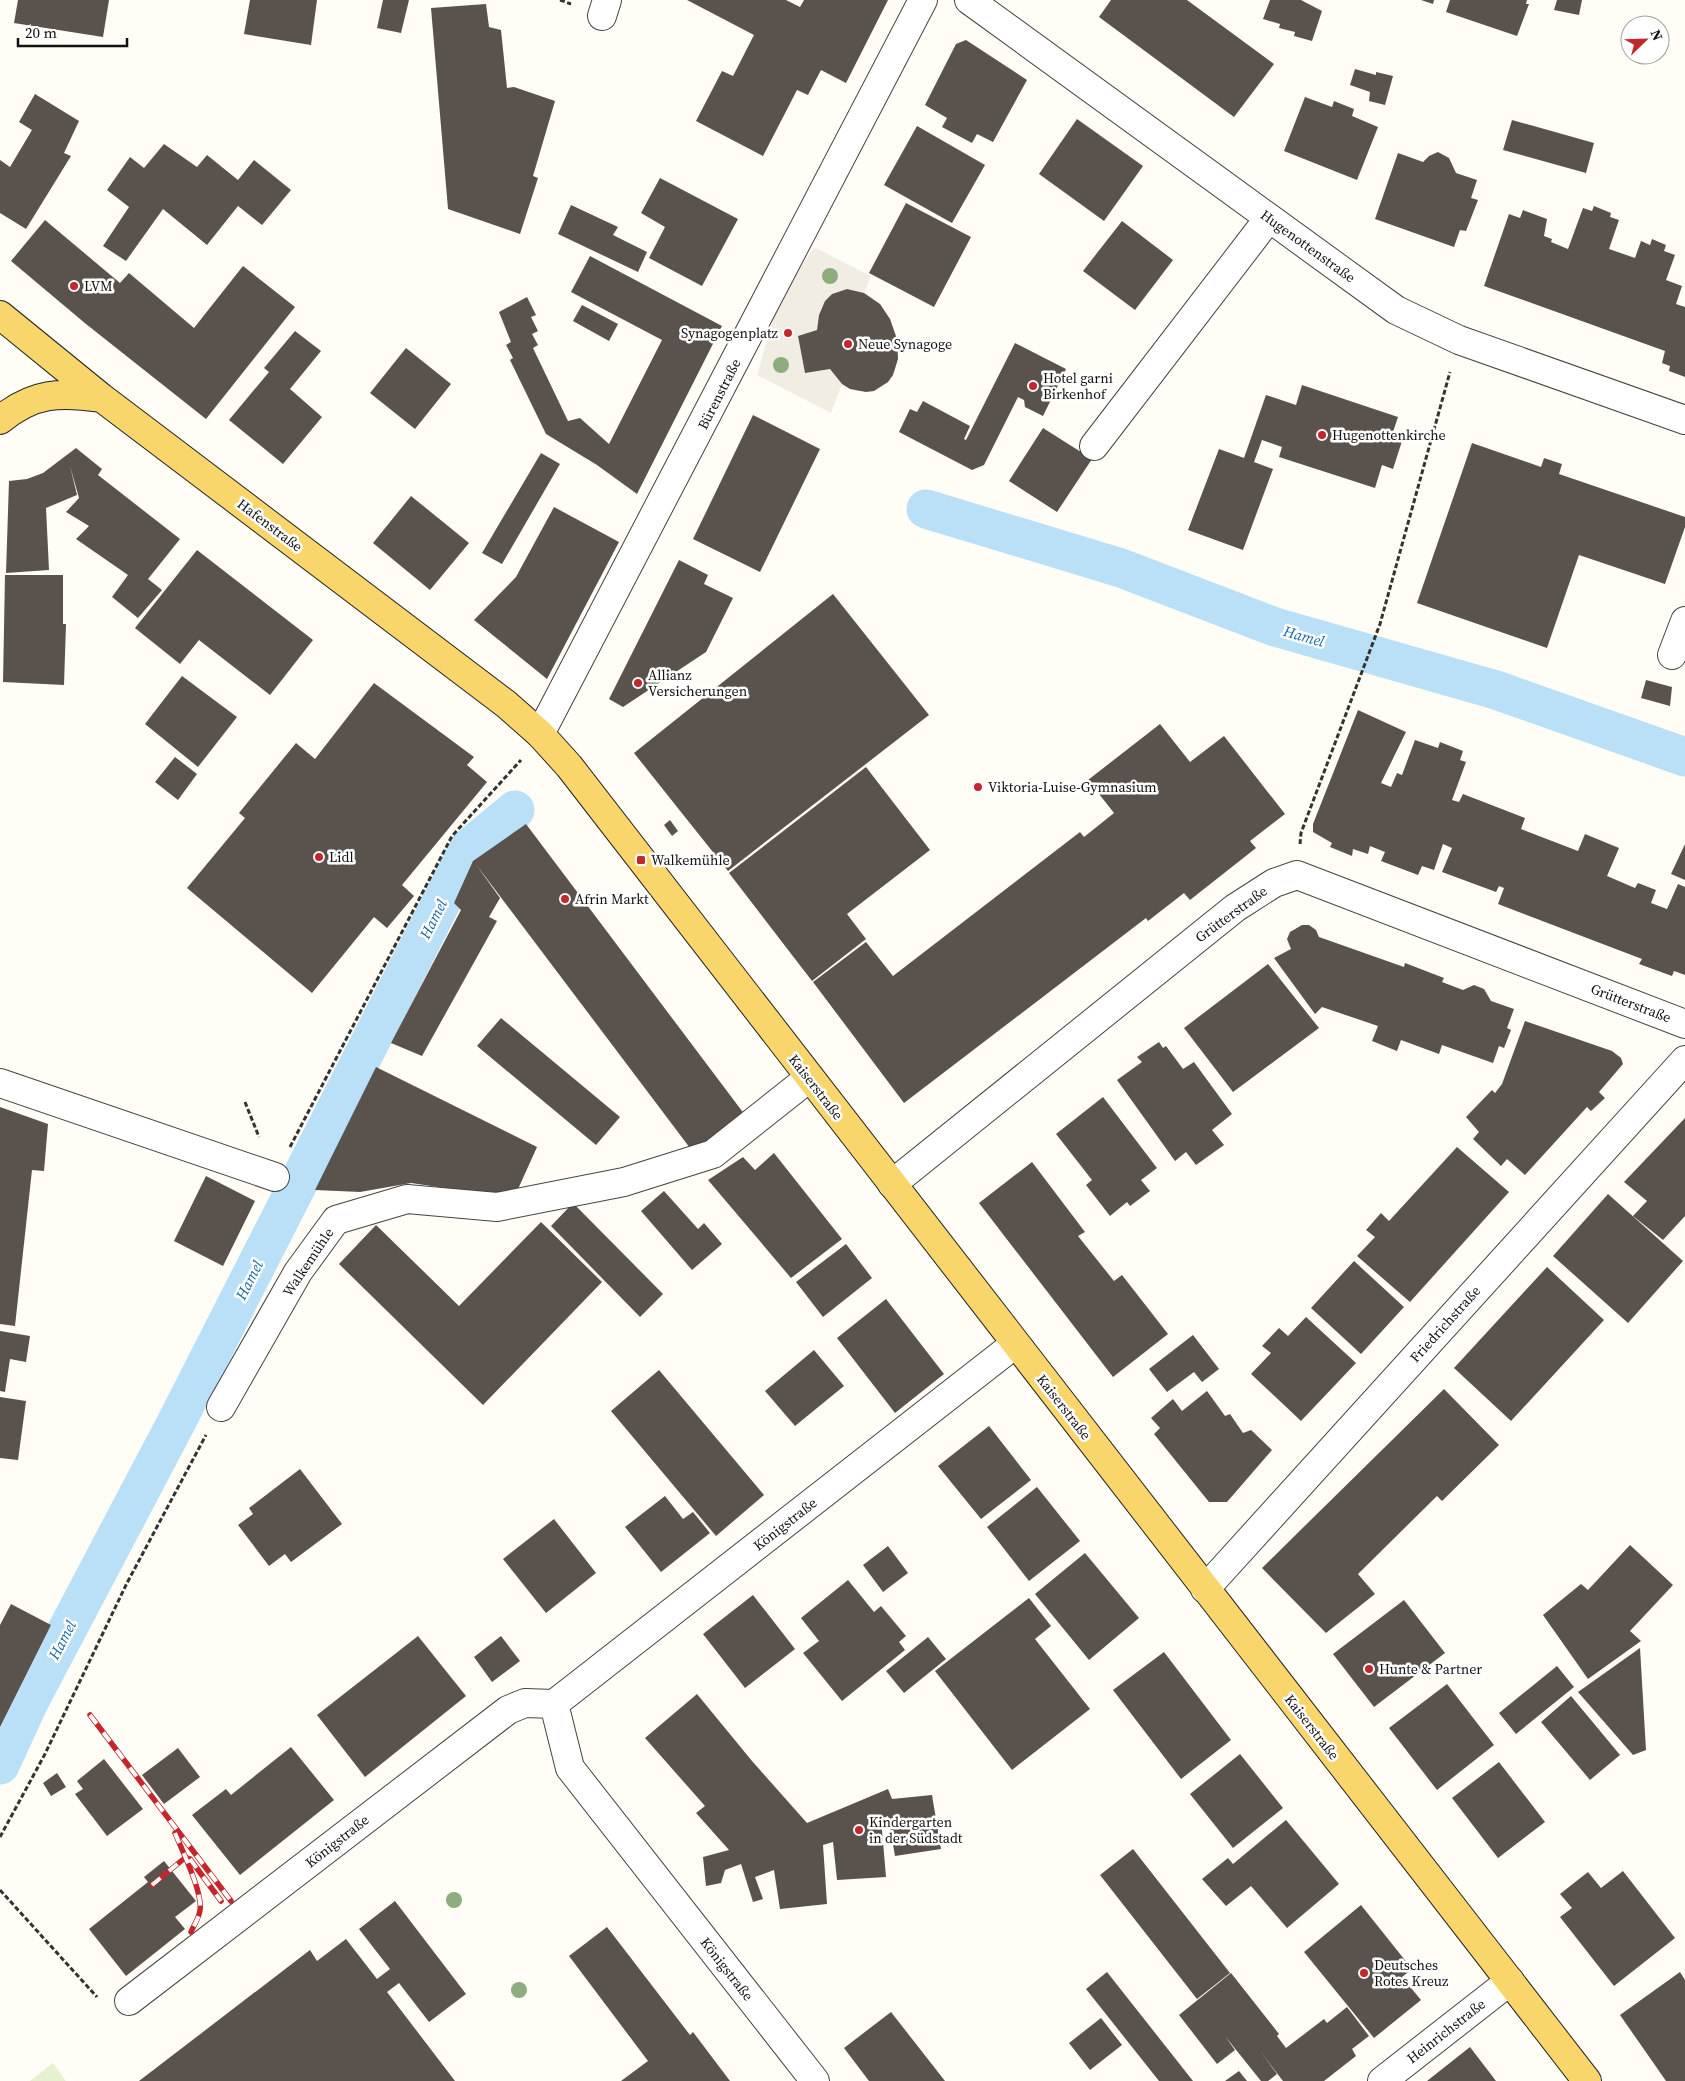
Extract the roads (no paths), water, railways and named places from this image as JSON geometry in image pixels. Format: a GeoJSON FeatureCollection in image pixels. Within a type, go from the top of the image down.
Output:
{"type":"FeatureCollection","features":[{"type":"Feature","properties":{"kind":"main road","name":"Hafenstraße"},"geometry":{"type":"LineString","coordinates":[[0,315],[102,398],[379,606],[506,704],[540,734]]}},
{"type":"Feature","properties":{"kind":"main road"},"geometry":{"type":"LineString","coordinates":[[0,420],[15,408],[42,396],[71,394],[102,398]]}},
{"type":"Feature","properties":{"kind":"main road","name":"Kaiserstraße"},"geometry":{"type":"LineString","coordinates":[[540,734],[569,766],[1586,2081]]}},
{"type":"Feature","properties":{"kind":"street","name":"Bürenstraße"},"geometry":{"type":"LineString","coordinates":[[540,734],[924,0]]}},
{"type":"Feature","properties":{"kind":"street","name":"Hugenottenstraße"},"geometry":{"type":"LineString","coordinates":[[969,0],[1396,310],[1459,340],[1685,420]]}},
{"type":"Feature","properties":{"kind":"street"},"geometry":{"type":"LineString","coordinates":[[1094,446],[1269,218]]}},
{"type":"Feature","properties":{"kind":"street"},"geometry":{"type":"LineString","coordinates":[[1672,655],[1685,621]]}},
{"type":"Feature","properties":{"kind":"street","name":"Grütterstraße"},"geometry":{"type":"LineString","coordinates":[[892,1184],[1235,908],[1274,883],[1297,875],[1685,1024]]}},
{"type":"Feature","properties":{"kind":"street","name":"Friedrichstraße"},"geometry":{"type":"LineString","coordinates":[[1205,1589],[1685,1060]]}},
{"type":"Feature","properties":{"kind":"street","name":"Walkemühle"},"geometry":{"type":"LineString","coordinates":[[221,1407],[298,1272],[336,1220],[407,1199],[497,1207],[624,1182],[713,1154],[809,1078]]}},
{"type":"Feature","properties":{"kind":"street"},"geometry":{"type":"LineString","coordinates":[[0,1083],[275,1177]]}},
{"type":"Feature","properties":{"kind":"street","name":"Königstraße"},"geometry":{"type":"LineString","coordinates":[[129,2001],[508,1710],[525,1703],[554,1704],[1015,1344]]}},
{"type":"Feature","properties":{"kind":"street","name":"Königstraße"},"geometry":{"type":"LineString","coordinates":[[554,1704],[570,1768],[814,2081]]}},
{"type":"Feature","properties":{"kind":"street","name":"Heinrichstraße"},"geometry":{"type":"LineString","coordinates":[[1382,2081],[1510,1981]]}},
{"type":"Feature","properties":{"kind":"waterway","name":"Hamel"},"geometry":{"type":"LineString","coordinates":[[926,509],[1121,568],[1275,627],[1496,690],[1685,757]]}},
{"type":"Feature","properties":{"kind":"waterway","name":"Hamel"},"geometry":{"type":"LineString","coordinates":[[0,1765],[28,1704],[177,1421],[469,848],[515,810]]}},
{"type":"Feature","properties":{"kind":"railway"},"geometry":{"type":"LineString","coordinates":[[90,1715],[231,1901]]}},
{"type":"Feature","properties":{"kind":"railway"},"geometry":{"type":"LineString","coordinates":[[175,1833],[191,1872],[200,1903],[199,1916],[191,1932]]}},
{"type":"Feature","properties":{"kind":"railway"},"geometry":{"type":"LineString","coordinates":[[152,1885],[186,1857]]}},
{"type":"Feature","properties":{"kind":"railway"},"geometry":{"type":"LineString","coordinates":[[190,1859],[221,1901]]}},
{"type":"Feature","properties":{"kind":"place","name":"LVM"},"geometry":{"type":"Point","coordinates":[74,286]}},
{"type":"Feature","properties":{"kind":"place","name":"Synagogenplatz"},"geometry":{"type":"Point","coordinates":[788,333]}},
{"type":"Feature","properties":{"kind":"place","name":"Neue Synagoge"},"geometry":{"type":"Point","coordinates":[848,344]}},
{"type":"Feature","properties":{"kind":"place","name":"Hotel garni Birkenhof"},"geometry":{"type":"Point","coordinates":[1033,386]}},
{"type":"Feature","properties":{"kind":"place","name":"Hugenottenkirche"},"geometry":{"type":"Point","coordinates":[1322,435]}},
{"type":"Feature","properties":{"kind":"place","name":"Allianz Versicherungen"},"geometry":{"type":"Point","coordinates":[638,683]}},
{"type":"Feature","properties":{"kind":"place","name":"Viktoria-Luise-Gymnasium"},"geometry":{"type":"Point","coordinates":[978,787]}},
{"type":"Feature","properties":{"kind":"place","name":"Lidl"},"geometry":{"type":"Point","coordinates":[319,857]}},
{"type":"Feature","properties":{"kind":"place","name":"Walkemühle"},"geometry":{"type":"Point","coordinates":[641,860]}},
{"type":"Feature","properties":{"kind":"place","name":"Afrin Markt"},"geometry":{"type":"Point","coordinates":[565,899]}},
{"type":"Feature","properties":{"kind":"place","name":"Hunte & Partner"},"geometry":{"type":"Point","coordinates":[1369,1669]}},
{"type":"Feature","properties":{"kind":"place","name":"Kindergarten in der Südstadt"},"geometry":{"type":"Point","coordinates":[859,1830]}},
{"type":"Feature","properties":{"kind":"place","name":"Deutsches Rotes Kreuz"},"geometry":{"type":"Point","coordinates":[1364,1973]}}]}
